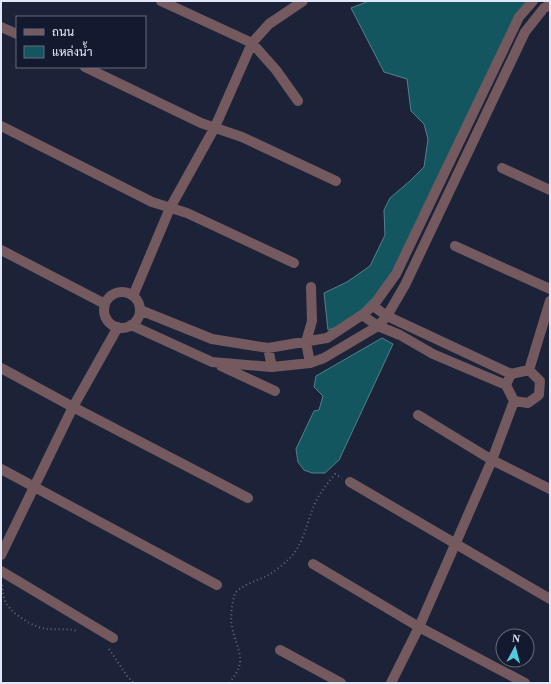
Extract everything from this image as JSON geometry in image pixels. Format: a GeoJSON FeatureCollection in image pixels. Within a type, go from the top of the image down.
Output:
{"type":"FeatureCollection","features":[{"type":"Feature","properties":{"kind":"street"},"geometry":{"type":"LineString","coordinates":[[161,1],[252,43],[276,70],[298,102]]}},
{"type":"Feature","properties":{"kind":"street"},"geometry":{"type":"LineString","coordinates":[[134,296],[170,208],[215,127],[252,43],[269,24],[303,1]]}},
{"type":"Feature","properties":{"kind":"street"},"geometry":{"type":"LineString","coordinates":[[140,310],[212,340],[268,348],[327,338],[362,316],[373,306],[396,274],[519,17],[533,1]]}},
{"type":"Feature","properties":{"kind":"street"},"geometry":{"type":"LineString","coordinates":[[212,362],[272,367],[310,363],[324,358],[378,326],[388,316],[405,285],[525,32],[544,8],[550,5]]}},
{"type":"Feature","properties":{"kind":"street"},"geometry":{"type":"LineString","coordinates":[[1,27],[16,34]]}},
{"type":"Feature","properties":{"kind":"street"},"geometry":{"type":"LineString","coordinates":[[87,68],[201,123],[242,137],[336,181]]}},
{"type":"Feature","properties":{"kind":"street"},"geometry":{"type":"LineString","coordinates":[[1,126],[152,202],[187,213],[294,263]]}},
{"type":"Feature","properties":{"kind":"street"},"geometry":{"type":"LineString","coordinates":[[463,133],[475,136]]}},
{"type":"Feature","properties":{"kind":"street"},"geometry":{"type":"LineString","coordinates":[[502,168],[550,190]]}},
{"type":"Feature","properties":{"kind":"street"},"geometry":{"type":"LineString","coordinates":[[455,246],[550,289]]}},
{"type":"Feature","properties":{"kind":"street"},"geometry":{"type":"LineString","coordinates":[[1,250],[105,304]]}},
{"type":"Feature","properties":{"kind":"street"},"geometry":{"type":"LineString","coordinates":[[310,363],[306,342],[312,321],[311,287]]}},
{"type":"Feature","properties":{"kind":"street"},"geometry":{"type":"LineString","coordinates":[[123,292],[134,296],[140,310],[136,321],[131,325],[122,328],[108,321],[105,316],[105,304],[108,299],[117,293],[123,292]]}},
{"type":"Feature","properties":{"kind":"street"},"geometry":{"type":"LineString","coordinates":[[529,370],[550,301]]}},
{"type":"Feature","properties":{"kind":"street"},"geometry":{"type":"LineString","coordinates":[[373,306],[388,316],[511,374],[529,370],[545,382],[539,395],[528,403],[514,401]]}},
{"type":"Feature","properties":{"kind":"street"},"geometry":{"type":"LineString","coordinates":[[362,316],[378,326],[400,335],[433,354],[506,385],[514,401],[492,460],[419,627],[391,683]]}},
{"type":"Feature","properties":{"kind":"street"},"geometry":{"type":"LineString","coordinates":[[131,325],[275,391]]}},
{"type":"Feature","properties":{"kind":"street"},"geometry":{"type":"LineString","coordinates":[[1,555],[73,407],[118,327]]}},
{"type":"Feature","properties":{"kind":"street"},"geometry":{"type":"LineString","coordinates":[[268,348],[272,367]]}},
{"type":"Feature","properties":{"kind":"street"},"geometry":{"type":"LineString","coordinates":[[1,368],[248,498]]}},
{"type":"Feature","properties":{"kind":"street"},"geometry":{"type":"LineString","coordinates":[[506,385],[511,374]]}},
{"type":"Feature","properties":{"kind":"street"},"geometry":{"type":"LineString","coordinates":[[418,415],[492,460],[550,489]]}},
{"type":"Feature","properties":{"kind":"street"},"geometry":{"type":"LineString","coordinates":[[1,468],[217,585]]}},
{"type":"Feature","properties":{"kind":"street"},"geometry":{"type":"LineString","coordinates":[[350,482],[550,599]]}},
{"type":"Feature","properties":{"kind":"street"},"geometry":{"type":"LineString","coordinates":[[312,564],[419,627],[525,683]]}},
{"type":"Feature","properties":{"kind":"street"},"geometry":{"type":"LineString","coordinates":[[1,571],[113,638]]}},
{"type":"Feature","properties":{"kind":"street"},"geometry":{"type":"LineString","coordinates":[[280,650],[342,683]]}},
{"type":"Feature","properties":{"kind":"path"},"geometry":{"type":"LineString","coordinates":[[229,683],[240,665],[241,658],[232,625],[232,608],[235,593],[245,585],[268,575],[290,558],[303,538],[316,501],[323,488],[335,474],[350,482]]}},
{"type":"Feature","properties":{"kind":"path"},"geometry":{"type":"LineString","coordinates":[[2,584],[4,597],[11,610],[28,622],[45,629],[72,630],[84,633]]}},
{"type":"Feature","properties":{"kind":"path"},"geometry":{"type":"LineString","coordinates":[[105,645],[127,676],[134,683]]}},
{"type":"Feature","properties":{"kind":"water"},"geometry":{"type":"Polygon","coordinates":[[[369,1],[531,1],[392,278],[350,322],[328,330],[324,293],[347,282],[370,266],[385,235],[384,210],[390,198],[424,167],[428,139],[424,124],[411,111],[407,79],[384,72],[351,8],[369,1]]]}},
{"type":"Feature","properties":{"kind":"water"},"geometry":{"type":"Polygon","coordinates":[[[382,338],[393,344],[339,460],[325,473],[312,473],[304,470],[298,462],[296,449],[314,411],[319,410],[323,396],[314,387],[316,376],[382,338]]]}}]}
